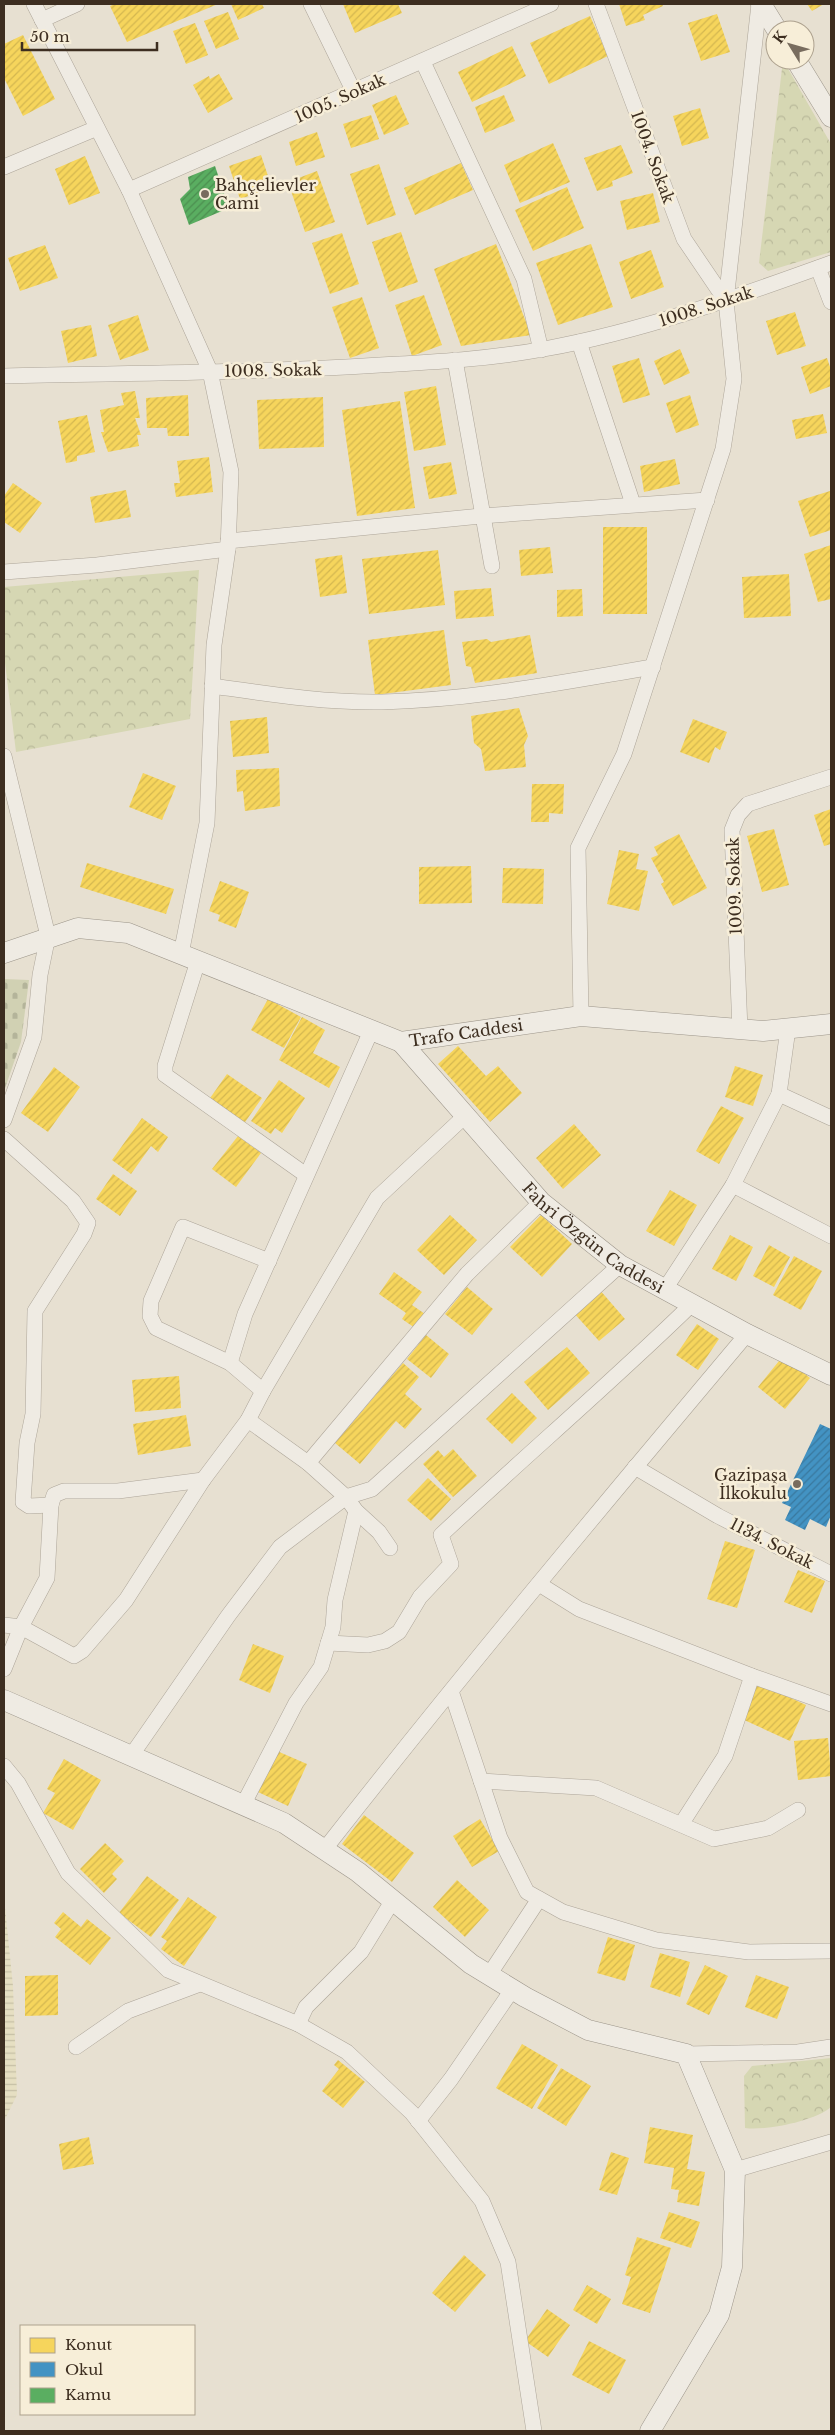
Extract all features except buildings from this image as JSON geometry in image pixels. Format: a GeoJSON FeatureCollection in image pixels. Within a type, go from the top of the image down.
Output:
{"type":"FeatureCollection","features":[{"type":"Feature","properties":{"kind":"street"},"geometry":{"type":"LineString","coordinates":[[34,4],[129,190],[210,371],[231,472],[228,545],[214,645],[207,823],[189,957],[165,1066],[166,1075],[306,1175]]}},
{"type":"Feature","properties":{"kind":"street"},"geometry":{"type":"LineString","coordinates":[[42,20],[77,4]]}},
{"type":"Feature","properties":{"kind":"street"},"geometry":{"type":"LineString","coordinates":[[311,4],[354,92]]}},
{"type":"Feature","properties":{"kind":"street","name":"1005. Sokak"},"geometry":{"type":"LineString","coordinates":[[129,190],[423,62],[550,4]]}},
{"type":"Feature","properties":{"kind":"street","name":"1004. Sokak"},"geometry":{"type":"LineString","coordinates":[[596,4],[684,239],[726,301]]}},
{"type":"Feature","properties":{"kind":"street"},"geometry":{"type":"LineString","coordinates":[[581,1016],[578,848],[624,754],[723,449],[734,379],[726,301],[760,4]]}},
{"type":"Feature","properties":{"kind":"street"},"geometry":{"type":"LineString","coordinates":[[760,4],[770,20]]}},
{"type":"Feature","properties":{"kind":"street"},"geometry":{"type":"LineString","coordinates":[[423,62],[524,278],[541,350]]}},
{"type":"Feature","properties":{"kind":"street"},"geometry":{"type":"LineString","coordinates":[[802,70],[831,117]]}},
{"type":"Feature","properties":{"kind":"street"},"geometry":{"type":"LineString","coordinates":[[4,167],[97,128]]}},
{"type":"Feature","properties":{"kind":"street"},"geometry":{"type":"LineString","coordinates":[[825,265],[831,302]]}},
{"type":"Feature","properties":{"kind":"street","name":"1008. Sokak"},"geometry":{"type":"LineString","coordinates":[[4,376],[210,371],[282,372],[455,360],[541,350],[579,342],[726,301],[825,265]]}},
{"type":"Feature","properties":{"kind":"street"},"geometry":{"type":"LineString","coordinates":[[579,342],[633,504]]}},
{"type":"Feature","properties":{"kind":"street"},"geometry":{"type":"LineString","coordinates":[[455,360],[481,516],[492,566]]}},
{"type":"Feature","properties":{"kind":"street"},"geometry":{"type":"LineString","coordinates":[[4,572],[96,565],[228,545],[481,516],[707,500]]}},
{"type":"Feature","properties":{"kind":"street"},"geometry":{"type":"LineString","coordinates":[[212,686],[324,701],[381,702],[471,697],[652,666]]}},
{"type":"Feature","properties":{"kind":"street"},"geometry":{"type":"LineString","coordinates":[[4,756],[48,936],[40,975],[34,1036],[4,1120]]}},
{"type":"Feature","properties":{"kind":"street","name":"1009. Sokak"},"geometry":{"type":"LineString","coordinates":[[740,1030],[732,830],[738,815],[748,804],[831,778]]}},
{"type":"Feature","properties":{"kind":"street","name":"Trafo Caddesi"},"geometry":{"type":"LineString","coordinates":[[4,953],[48,936],[78,928],[128,933],[401,1042],[581,1016],[763,1032],[827,1021]]}},
{"type":"Feature","properties":{"kind":"street"},"geometry":{"type":"LineString","coordinates":[[664,1289],[733,1185],[779,1094],[788,1029]]}},
{"type":"Feature","properties":{"kind":"street"},"geometry":{"type":"LineString","coordinates":[[230,1363],[245,1314],[371,1031]]}},
{"type":"Feature","properties":{"kind":"street","name":"Fahri Özgün Caddesi"},"geometry":{"type":"LineString","coordinates":[[401,1042],[542,1202],[620,1265],[748,1334],[831,1375]]}},
{"type":"Feature","properties":{"kind":"street"},"geometry":{"type":"LineString","coordinates":[[779,1094],[831,1118]]}},
{"type":"Feature","properties":{"kind":"street"},"geometry":{"type":"LineString","coordinates":[[4,1625],[21,1627],[74,1656],[82,1651],[126,1600],[203,1480],[248,1420],[377,1198],[465,1116]]}},
{"type":"Feature","properties":{"kind":"street"},"geometry":{"type":"LineString","coordinates":[[4,1139],[73,1201],[88,1223],[84,1234],[35,1311],[33,1414],[27,1443],[23,1502],[29,1506],[51,1505]]}},
{"type":"Feature","properties":{"kind":"street"},"geometry":{"type":"LineString","coordinates":[[733,1185],[831,1236]]}},
{"type":"Feature","properties":{"kind":"street"},"geometry":{"type":"LineString","coordinates":[[308,1463],[467,1274],[542,1202]]}},
{"type":"Feature","properties":{"kind":"street"},"geometry":{"type":"LineString","coordinates":[[263,1392],[230,1363],[156,1328],[150,1316],[151,1301],[184,1227],[269,1261]]}},
{"type":"Feature","properties":{"kind":"street"},"geometry":{"type":"LineString","coordinates":[[131,1756],[228,1616],[280,1547],[346,1497],[372,1489],[620,1265]]}},
{"type":"Feature","properties":{"kind":"street"},"geometry":{"type":"LineString","coordinates":[[328,1643],[368,1645],[385,1642],[399,1632],[420,1597],[451,1564],[441,1535],[529,1453],[638,1356],[692,1304]]}},
{"type":"Feature","properties":{"kind":"street"},"geometry":{"type":"LineString","coordinates":[[324,1850],[451,1691],[635,1467],[748,1334]]}},
{"type":"Feature","properties":{"kind":"street"},"geometry":{"type":"LineString","coordinates":[[248,1420],[308,1463],[346,1497],[356,1511],[379,1532],[390,1548]]}},
{"type":"Feature","properties":{"kind":"street","name":"1134. Sokak"},"geometry":{"type":"LineString","coordinates":[[635,1467],[718,1516],[831,1574]]}},
{"type":"Feature","properties":{"kind":"street"},"geometry":{"type":"LineString","coordinates":[[4,1669],[21,1627],[47,1578],[51,1505],[54,1495],[64,1491],[118,1491],[203,1480]]}},
{"type":"Feature","properties":{"kind":"street"},"geometry":{"type":"LineString","coordinates":[[242,1805],[296,1703],[321,1667],[333,1627],[335,1600],[356,1511]]}},
{"type":"Feature","properties":{"kind":"street"},"geometry":{"type":"LineString","coordinates":[[539,1584],[579,1609],[752,1676],[831,1704]]}},
{"type":"Feature","properties":{"kind":"street"},"geometry":{"type":"LineString","coordinates":[[682,1823],[725,1756],[752,1676]]}},
{"type":"Feature","properties":{"kind":"street"},"geometry":{"type":"LineString","coordinates":[[451,1691],[500,1838],[526,1892],[564,1912],[656,1940],[749,1952],[831,1951]]}},
{"type":"Feature","properties":{"kind":"street"},"geometry":{"type":"LineString","coordinates":[[4,1700],[284,1823],[358,1872],[471,1964],[512,1990],[588,2030],[686,2054],[798,2052],[831,2047]]}},
{"type":"Feature","properties":{"kind":"street"},"geometry":{"type":"LineString","coordinates":[[4,1766],[18,1783],[68,1874],[168,1970],[298,2024],[347,2052],[418,2121],[482,2201],[508,2262],[534,2431]]}},
{"type":"Feature","properties":{"kind":"street"},"geometry":{"type":"LineString","coordinates":[[481,1781],[596,1788],[682,1823],[714,1839],[768,1828],[798,1810]]}},
{"type":"Feature","properties":{"kind":"street"},"geometry":{"type":"LineString","coordinates":[[489,1975],[539,1899]]}},
{"type":"Feature","properties":{"kind":"street"},"geometry":{"type":"LineString","coordinates":[[298,2024],[306,2007],[361,1952],[393,1900]]}},
{"type":"Feature","properties":{"kind":"street"},"geometry":{"type":"LineString","coordinates":[[76,2048],[128,2012],[200,1984]]}},
{"type":"Feature","properties":{"kind":"street"},"geometry":{"type":"LineString","coordinates":[[418,2121],[451,2079],[512,1990]]}},
{"type":"Feature","properties":{"kind":"street"},"geometry":{"type":"LineString","coordinates":[[652,2427],[719,2315],[732,2267],[735,2170],[686,2054]]}},
{"type":"Feature","properties":{"kind":"street"},"geometry":{"type":"LineString","coordinates":[[735,2170],[831,2142]]}},
{"type":"Feature","properties":{"kind":"shaded area"},"geometry":{"type":"Polygon","coordinates":[[[4,1898],[13,1986],[17,2095],[4,2121],[4,1898]]]}},
{"type":"Feature","properties":{"kind":"green space"},"geometry":{"type":"Polygon","coordinates":[[[782,70],[789,70],[831,144],[831,252],[768,271],[759,263],[782,70]]]}},
{"type":"Feature","properties":{"kind":"green space"},"geometry":{"type":"Polygon","coordinates":[[[199,570],[190,719],[16,752],[4,655],[4,587],[199,570]]]}},
{"type":"Feature","properties":{"kind":"green space"},"geometry":{"type":"Polygon","coordinates":[[[4,979],[29,980],[21,1042],[4,1091],[4,979]]]}},
{"type":"Feature","properties":{"kind":"green space"},"geometry":{"type":"Polygon","coordinates":[[[831,2058],[831,2107],[814,2117],[790,2124],[754,2129],[745,2128],[744,2076],[752,2066],[831,2058]]]}},
{"type":"Feature","properties":{"kind":"place","name":"Bahçelievler Cami"},"geometry":{"type":"Point","coordinates":[205,194]}},
{"type":"Feature","properties":{"kind":"place","name":"Gazipaşa İlkokulu"},"geometry":{"type":"Point","coordinates":[797,1484]}}]}
